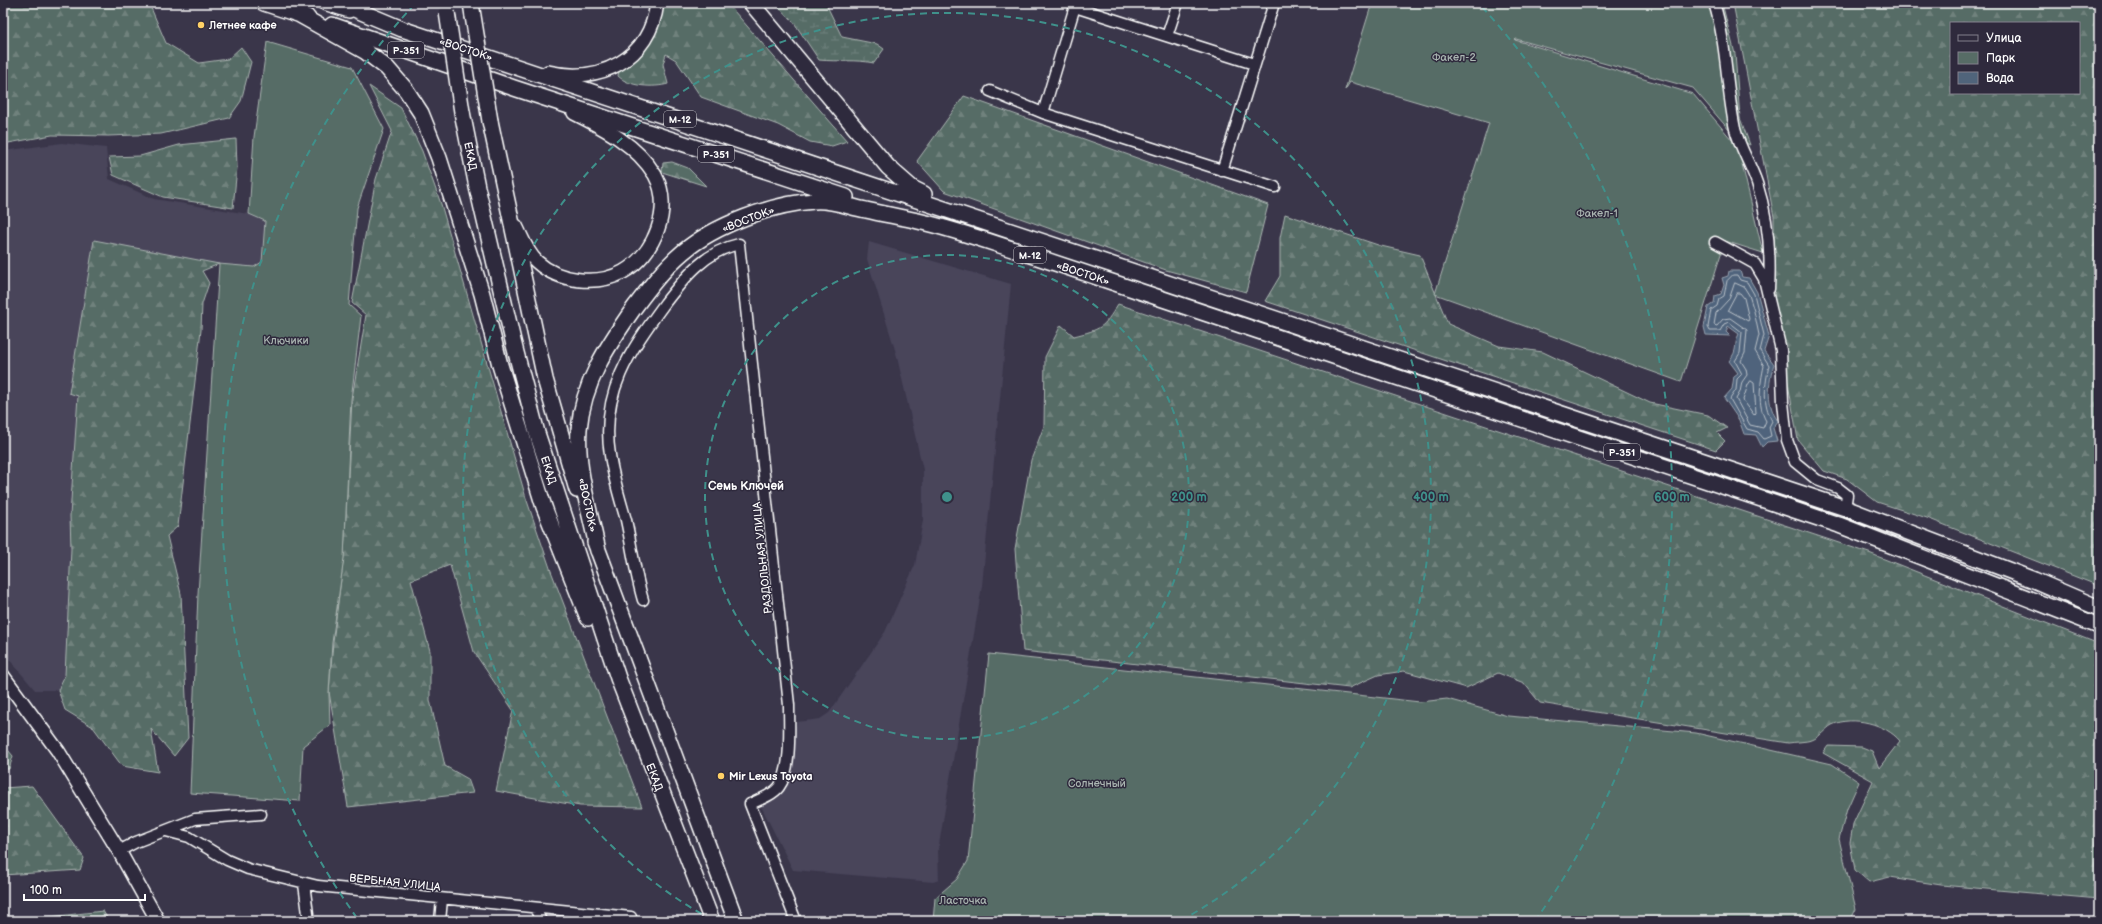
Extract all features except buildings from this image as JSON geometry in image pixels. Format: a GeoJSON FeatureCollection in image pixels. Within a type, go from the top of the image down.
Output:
{"type":"FeatureCollection","features":[{"type":"Feature","properties":{"kind":"highway","name":"Р-351"},"geometry":{"type":"LineString","coordinates":[[264,3],[514,88],[919,221]]}},
{"type":"Feature","properties":{"kind":"highway","name":"«ВОСТОК»"},"geometry":{"type":"LineString","coordinates":[[340,3],[402,29],[957,211],[1145,275]]}},
{"type":"Feature","properties":{"kind":"highway"},"geometry":{"type":"LineString","coordinates":[[750,3],[888,167],[912,188],[957,211]]}},
{"type":"Feature","properties":{"kind":"highway","name":"ЕКАД"},"geometry":{"type":"LineString","coordinates":[[446,7],[462,112],[482,210],[514,345],[537,432],[618,678],[712,921]]}},
{"type":"Feature","properties":{"kind":"highway","name":"ЕКАД"},"geometry":{"type":"LineString","coordinates":[[472,10],[490,121],[545,380],[571,473],[598,551],[736,921]]}},
{"type":"Feature","properties":{"kind":"highway"},"geometry":{"type":"LineString","coordinates":[[298,14],[372,56],[387,68],[402,85],[421,113],[439,158],[479,286],[500,365],[544,507],[588,616],[618,678]]}},
{"type":"Feature","properties":{"kind":"highway","name":"«ВОСТОК»"},"geometry":{"type":"LineString","coordinates":[[598,551],[582,478],[579,452],[579,429],[583,406],[591,378],[600,358],[636,305],[665,268],[684,251],[708,235],[738,221],[790,204],[815,200],[919,221],[1037,257],[1140,291]]}},
{"type":"Feature","properties":{"kind":"highway","name":"Р-351"},"geometry":{"type":"LineString","coordinates":[[1145,275],[1845,508],[1982,560],[2099,608]]}},
{"type":"Feature","properties":{"kind":"highway","name":"Р-351"},"geometry":{"type":"LineString","coordinates":[[1140,291],[1839,525],[2099,626]]}},
{"type":"Feature","properties":{"kind":"main road","name":"Р-351"},"geometry":{"type":"LineString","coordinates":[[324,3],[402,29]]}},
{"type":"Feature","properties":{"kind":"main road"},"geometry":{"type":"LineString","coordinates":[[509,63],[568,76],[593,75],[602,72],[624,61],[638,47],[652,23],[657,3]]}},
{"type":"Feature","properties":{"kind":"main road"},"geometry":{"type":"LineString","coordinates":[[509,208],[522,238],[537,262],[560,275],[589,280],[623,272],[641,258],[660,224],[662,204],[660,185],[648,166],[630,147],[590,121],[557,104],[514,88]]}},
{"type":"Feature","properties":{"kind":"main road"},"geometry":{"type":"LineString","coordinates":[[3,676],[58,751],[119,851],[158,921]]}},
{"type":"Feature","properties":{"kind":"street"},"geometry":{"type":"LineString","coordinates":[[1167,36],[1178,3]]}},
{"type":"Feature","properties":{"kind":"street"},"geometry":{"type":"LineString","coordinates":[[1222,171],[1274,3]]}},
{"type":"Feature","properties":{"kind":"street"},"geometry":{"type":"LineString","coordinates":[[1714,3],[1721,25],[1736,130],[1757,183],[1766,218],[1770,265],[1769,303]]}},
{"type":"Feature","properties":{"kind":"street"},"geometry":{"type":"LineString","coordinates":[[1043,113],[1076,5],[1254,64]]}},
{"type":"Feature","properties":{"kind":"street"},"geometry":{"type":"LineString","coordinates":[[990,91],[1043,113],[1274,187]]}},
{"type":"Feature","properties":{"kind":"street"},"geometry":{"type":"LineString","coordinates":[[1714,242],[1755,264],[1764,279],[1781,350],[1783,402],[1790,447],[1795,462],[1817,480],[1838,488],[1847,495],[1845,508]]}},
{"type":"Feature","properties":{"kind":"street","name":"РАЗДОЛЬНАЯ УЛИЦА"},"geometry":{"type":"LineString","coordinates":[[643,600],[610,456],[609,416],[613,393],[621,370],[638,340],[678,287],[697,266],[723,248],[739,244],[789,705],[788,757],[783,780],[778,789],[750,804],[796,921]]}},
{"type":"Feature","properties":{"kind":"street"},"geometry":{"type":"LineString","coordinates":[[119,851],[136,842],[195,819],[261,814]]}},
{"type":"Feature","properties":{"kind":"street","name":"ВЕРБНАЯ УЛИЦА"},"geometry":{"type":"LineString","coordinates":[[166,831],[189,837],[227,860],[248,869],[304,884],[631,917]]}},
{"type":"Feature","properties":{"kind":"street"},"geometry":{"type":"LineString","coordinates":[[304,884],[309,921]]}},
{"type":"Feature","properties":{"kind":"street"},"geometry":{"type":"LineString","coordinates":[[440,921],[442,899]]}},
{"type":"Feature","properties":{"kind":"street"},"geometry":{"type":"LineString","coordinates":[[535,908],[541,921]]}},
{"type":"Feature","properties":{"kind":"shaded area"},"geometry":{"type":"Polygon","coordinates":[[[62,143],[106,148],[109,179],[154,199],[249,214],[265,221],[262,262],[254,267],[219,264],[94,241],[69,393],[78,395],[70,516],[71,549],[65,675],[58,690],[35,690],[3,652],[3,151],[62,143]]]}},
{"type":"Feature","properties":{"kind":"shaded area"},"geometry":{"type":"Polygon","coordinates":[[[869,242],[1011,284],[982,586],[938,851],[939,880],[933,882],[793,870],[760,804],[777,797],[783,789],[797,722],[820,719],[829,713],[885,632],[915,565],[923,520],[923,470],[896,353],[867,259],[869,242]]]}},
{"type":"Feature","properties":{"kind":"green space"},"geometry":{"type":"Polygon","coordinates":[[[3,3],[127,3],[151,8],[166,43],[199,63],[228,59],[241,47],[251,62],[241,101],[229,118],[161,134],[108,136],[52,135],[3,144],[3,3]]]}},
{"type":"Feature","properties":{"kind":"green space"},"geometry":{"type":"Polygon","coordinates":[[[662,3],[727,3],[847,141],[832,146],[810,142],[778,125],[701,97],[676,60],[666,54],[663,64],[668,84],[642,86],[623,80],[618,76],[620,67],[630,65],[658,30],[662,3]]]}},
{"type":"Feature","properties":{"kind":"green space"},"geometry":{"type":"Polygon","coordinates":[[[781,3],[823,3],[827,6],[842,37],[877,44],[884,49],[874,63],[860,61],[819,60],[793,21],[779,8],[781,3]]]}},
{"type":"Feature","properties":{"kind":"green space","name":"Факел-1"},"geometry":{"type":"Polygon","coordinates":[[[1372,3],[1722,3],[1735,54],[1740,118],[1750,145],[1736,138],[1693,88],[1516,39],[1515,40],[1693,94],[1738,147],[1763,253],[1725,241],[1681,382],[1435,294],[1489,123],[1350,82],[1345,90],[1372,3]]]}},
{"type":"Feature","properties":{"kind":"green space"},"geometry":{"type":"Polygon","coordinates":[[[1733,3],[2099,3],[2099,586],[1927,518],[1877,502],[1847,479],[1824,471],[1798,440],[1774,304],[1774,217],[1733,3]]]}},
{"type":"Feature","properties":{"kind":"green space","name":"Ключики"},"geometry":{"type":"Polygon","coordinates":[[[267,42],[352,67],[384,129],[357,208],[349,305],[361,316],[351,400],[344,558],[332,643],[329,693],[330,725],[303,746],[300,801],[190,793],[198,594],[219,264],[254,267],[262,262],[265,221],[249,214],[254,137],[267,42]]]}},
{"type":"Feature","properties":{"kind":"green space"},"geometry":{"type":"Polygon","coordinates":[[[369,86],[401,108],[422,151],[441,204],[526,498],[551,571],[642,807],[580,806],[496,791],[513,710],[474,652],[450,565],[411,580],[430,651],[430,700],[445,766],[468,779],[473,793],[348,807],[329,692],[333,642],[344,556],[352,398],[366,315],[352,303],[376,179],[392,131],[369,86]]]}},
{"type":"Feature","properties":{"kind":"green space"},"geometry":{"type":"Polygon","coordinates":[[[964,96],[1268,205],[1246,292],[1166,270],[944,191],[917,161],[964,96]]]}},
{"type":"Feature","properties":{"kind":"green space"},"geometry":{"type":"Polygon","coordinates":[[[236,139],[237,167],[233,208],[163,197],[113,175],[109,157],[140,156],[179,145],[236,139]]]}},
{"type":"Feature","properties":{"kind":"green space"},"geometry":{"type":"Polygon","coordinates":[[[672,162],[688,168],[706,186],[662,172],[663,163],[672,162]]]}},
{"type":"Feature","properties":{"kind":"green space"},"geometry":{"type":"Polygon","coordinates":[[[1285,214],[1381,246],[1420,255],[1448,324],[1499,346],[1543,352],[1650,403],[1708,415],[1727,428],[1717,433],[1725,441],[1716,450],[1265,301],[1280,276],[1280,238],[1285,214]]]}},
{"type":"Feature","properties":{"kind":"green space"},"geometry":{"type":"Polygon","coordinates":[[[94,240],[219,264],[202,271],[209,283],[202,304],[201,330],[178,526],[167,536],[181,594],[188,738],[174,756],[151,729],[158,772],[122,766],[93,727],[65,710],[58,690],[65,675],[71,549],[70,516],[78,396],[69,393],[94,240]]]}},
{"type":"Feature","properties":{"kind":"green space"},"geometry":{"type":"Polygon","coordinates":[[[1118,304],[1869,553],[2099,644],[2099,899],[1941,885],[1890,877],[1869,882],[1855,870],[1850,843],[1853,824],[1873,781],[1823,753],[1828,746],[1862,747],[1872,751],[1879,768],[1900,741],[1886,730],[1869,723],[1859,721],[1840,722],[1832,725],[1812,740],[1788,743],[1540,703],[1524,683],[1498,673],[1466,688],[1404,671],[1378,675],[1349,688],[1023,651],[1015,549],[1031,460],[1044,426],[1045,357],[1061,325],[1074,336],[1090,332],[1100,327],[1109,319],[1118,304]]]}},
{"type":"Feature","properties":{"kind":"green space","name":"Солнечный"},"geometry":{"type":"Polygon","coordinates":[[[989,654],[1420,702],[1447,699],[1508,716],[1696,733],[1832,764],[1859,782],[1847,809],[1839,839],[1856,909],[1850,921],[933,921],[935,898],[957,879],[968,861],[989,654]]]}},
{"type":"Feature","properties":{"kind":"green space"},"geometry":{"type":"Polygon","coordinates":[[[3,744],[13,756],[9,769],[3,769],[3,744]]]}},
{"type":"Feature","properties":{"kind":"green space"},"geometry":{"type":"Polygon","coordinates":[[[32,786],[84,858],[80,870],[3,875],[3,788],[32,786]]]}},
{"type":"Feature","properties":{"kind":"green space"},"geometry":{"type":"Polygon","coordinates":[[[103,911],[109,921],[13,921],[103,911]]]}},
{"type":"Feature","properties":{"kind":"water"},"geometry":{"type":"Polygon","coordinates":[[[1729,271],[1740,271],[1742,277],[1749,278],[1757,292],[1769,336],[1764,351],[1774,364],[1770,379],[1769,394],[1771,408],[1778,421],[1773,428],[1777,441],[1767,442],[1762,447],[1756,435],[1744,434],[1739,420],[1724,398],[1732,389],[1734,376],[1738,373],[1729,361],[1734,353],[1739,334],[1728,326],[1726,332],[1730,336],[1706,335],[1704,327],[1708,307],[1714,303],[1715,296],[1721,294],[1724,285],[1722,278],[1728,276],[1729,271]]]}},
{"type":"Feature","properties":{"kind":"place","name":"Летнее кафе"},"geometry":{"type":"Point","coordinates":[201,25]}},
{"type":"Feature","properties":{"kind":"place","name":"Mir Lexus Toyota"},"geometry":{"type":"Point","coordinates":[721,776]}},
{"type":"Feature","properties":{"kind":"district","name":"Семь Ключей"},"geometry":{"type":"Point","coordinates":[746,486]}},
{"type":"Feature","properties":{"kind":"park label","name":"Факел-2"},"geometry":{"type":"Point","coordinates":[1454,57]}},
{"type":"Feature","properties":{"kind":"park label","name":"Ласточка"},"geometry":{"type":"Point","coordinates":[963,900]}}]}
